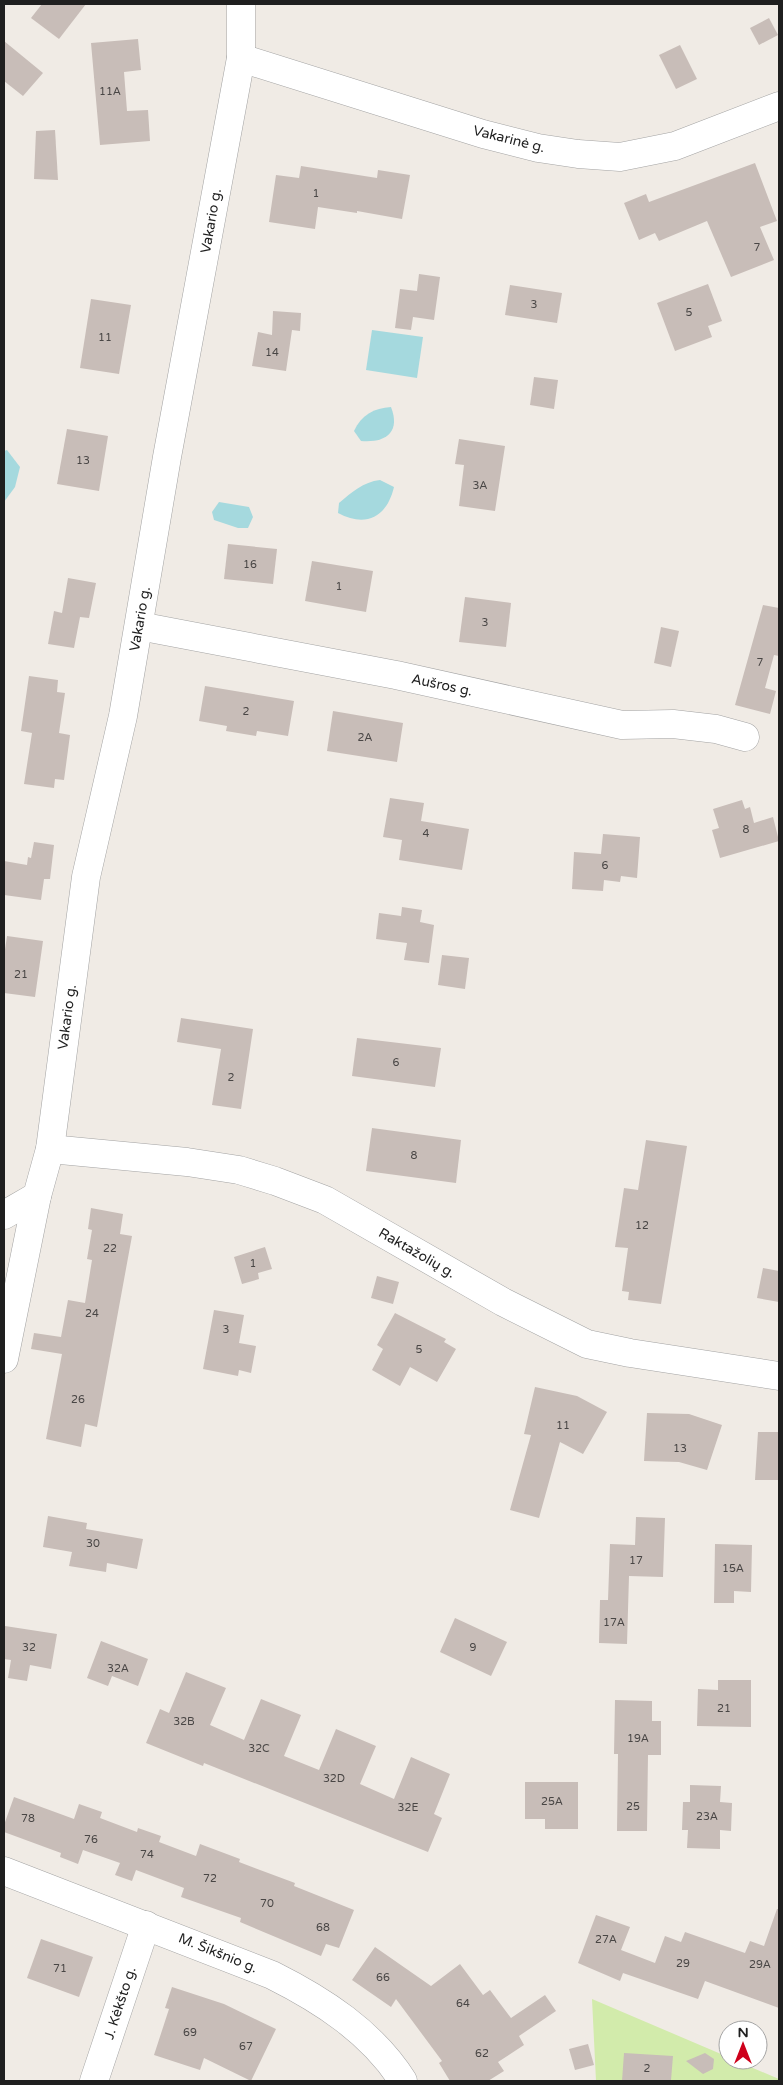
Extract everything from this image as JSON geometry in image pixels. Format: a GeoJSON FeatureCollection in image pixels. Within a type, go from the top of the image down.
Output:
{"type":"FeatureCollection","features":[{"type":"Feature","properties":{"kind":"street","name":"Vakario g."},"geometry":{"type":"LineString","coordinates":[[4,1359],[37,1196],[50,1149],[86,876],[123,716],[167,457],[241,58],[241,4]]}},
{"type":"Feature","properties":{"kind":"street","name":"Vakarinė g."},"geometry":{"type":"LineString","coordinates":[[241,58],[483,134],[538,148],[578,154],[620,157],[675,146],[779,106]]}},
{"type":"Feature","properties":{"kind":"street","name":"Aušros g."},"geometry":{"type":"LineString","coordinates":[[139,626],[396,675],[622,725],[673,724],[716,729],[745,737]]}},
{"type":"Feature","properties":{"kind":"street","name":"Raktažolių g."},"geometry":{"type":"LineString","coordinates":[[50,1149],[187,1162],[239,1170],[276,1181],[325,1200],[503,1302],[587,1344],[630,1354],[779,1376]]}},
{"type":"Feature","properties":{"kind":"street"},"geometry":{"type":"LineString","coordinates":[[4,1215],[37,1196]]}},
{"type":"Feature","properties":{"kind":"street","name":"M. Šikšnio g."},"geometry":{"type":"LineString","coordinates":[[4,1871],[272,1974],[307,1992],[339,2014],[371,2042],[403,2081]]}},
{"type":"Feature","properties":{"kind":"street","name":"J. Kėkšto g."},"geometry":{"type":"LineString","coordinates":[[94,2081],[146,1925]]}},
{"type":"Feature","properties":{"kind":"green space"},"geometry":{"type":"Polygon","coordinates":[[[592,1999],[718,2053],[718,2070],[758,2070],[779,2079],[779,2081],[596,2081],[592,1999]]]}},
{"type":"Feature","properties":{"kind":"water"},"geometry":{"type":"Polygon","coordinates":[[[372,330],[423,337],[417,378],[366,370],[372,330]]]}},
{"type":"Feature","properties":{"kind":"water"},"geometry":{"type":"Polygon","coordinates":[[[391,407],[394,424],[389,434],[377,440],[361,441],[354,431],[360,421],[369,413],[391,407]]]}},
{"type":"Feature","properties":{"kind":"water"},"geometry":{"type":"Polygon","coordinates":[[[7,450],[20,467],[15,487],[4,502],[4,451],[7,450]]]}},
{"type":"Feature","properties":{"kind":"water"},"geometry":{"type":"Polygon","coordinates":[[[380,480],[394,487],[391,497],[381,512],[374,517],[366,519],[348,517],[338,513],[339,503],[348,495],[363,485],[380,480]]]}},
{"type":"Feature","properties":{"kind":"water"},"geometry":{"type":"Polygon","coordinates":[[[219,502],[249,507],[253,517],[248,528],[238,528],[214,520],[212,512],[219,502]]]}},
{"type":"Feature","properties":{"kind":"building"},"geometry":{"type":"Polygon","coordinates":[[[42,4],[86,4],[59,39],[31,18],[42,4]]]}},
{"type":"Feature","properties":{"kind":"building"},"geometry":{"type":"Polygon","coordinates":[[[769,18],[778,35],[759,45],[750,28],[769,18]]]}},
{"type":"Feature","properties":{"kind":"building"},"geometry":{"type":"Polygon","coordinates":[[[138,39],[141,70],[124,72],[127,111],[148,110],[150,141],[100,145],[91,43],[138,39]]]}},
{"type":"Feature","properties":{"kind":"building"},"geometry":{"type":"Polygon","coordinates":[[[4,41],[43,73],[23,96],[4,81],[4,41]]]}},
{"type":"Feature","properties":{"kind":"building"},"geometry":{"type":"Polygon","coordinates":[[[680,45],[697,79],[676,89],[659,55],[680,45]]]}},
{"type":"Feature","properties":{"kind":"building"},"geometry":{"type":"Polygon","coordinates":[[[55,130],[58,180],[34,179],[36,131],[55,130]]]}},
{"type":"Feature","properties":{"kind":"building"},"geometry":{"type":"Polygon","coordinates":[[[755,163],[777,221],[760,227],[774,260],[731,277],[707,221],[659,241],[655,233],[639,240],[624,203],[646,194],[649,202],[755,163]]]}},
{"type":"Feature","properties":{"kind":"building"},"geometry":{"type":"Polygon","coordinates":[[[301,166],[377,178],[378,170],[410,175],[402,219],[357,211],[357,213],[318,207],[315,229],[269,222],[276,175],[299,178],[301,166]]]}},
{"type":"Feature","properties":{"kind":"building"},"geometry":{"type":"Polygon","coordinates":[[[419,274],[440,277],[434,320],[413,317],[411,330],[395,328],[400,289],[417,291],[419,274]]]}},
{"type":"Feature","properties":{"kind":"building"},"geometry":{"type":"Polygon","coordinates":[[[708,284],[722,321],[708,326],[712,337],[675,351],[657,303],[708,284]]]}},
{"type":"Feature","properties":{"kind":"building"},"geometry":{"type":"Polygon","coordinates":[[[510,285],[562,293],[557,323],[505,315],[510,285]]]}},
{"type":"Feature","properties":{"kind":"building"},"geometry":{"type":"Polygon","coordinates":[[[91,299],[131,305],[119,374],[80,368],[91,299]]]}},
{"type":"Feature","properties":{"kind":"building"},"geometry":{"type":"Polygon","coordinates":[[[273,311],[301,313],[300,331],[292,330],[286,371],[252,366],[258,332],[272,335],[273,311]]]}},
{"type":"Feature","properties":{"kind":"building"},"geometry":{"type":"Polygon","coordinates":[[[534,377],[558,380],[554,409],[530,405],[534,377]]]}},
{"type":"Feature","properties":{"kind":"building"},"geometry":{"type":"Polygon","coordinates":[[[67,429],[108,436],[99,491],[57,484],[67,429]]]}},
{"type":"Feature","properties":{"kind":"building"},"geometry":{"type":"Polygon","coordinates":[[[459,439],[505,446],[495,511],[459,506],[464,465],[455,464],[459,439]]]}},
{"type":"Feature","properties":{"kind":"building"},"geometry":{"type":"Polygon","coordinates":[[[228,544],[277,549],[273,584],[224,579],[228,544]]]}},
{"type":"Feature","properties":{"kind":"building"},"geometry":{"type":"Polygon","coordinates":[[[312,561],[373,571],[366,612],[305,601],[312,561]]]}},
{"type":"Feature","properties":{"kind":"building"},"geometry":{"type":"Polygon","coordinates":[[[68,578],[96,583],[89,618],[80,617],[74,648],[48,644],[54,611],[62,613],[68,578]]]}},
{"type":"Feature","properties":{"kind":"building"},"geometry":{"type":"Polygon","coordinates":[[[465,597],[511,603],[506,647],[459,642],[465,597]]]}},
{"type":"Feature","properties":{"kind":"building"},"geometry":{"type":"Polygon","coordinates":[[[763,605],[779,608],[779,656],[774,655],[765,688],[776,691],[770,714],[735,705],[763,605]]]}},
{"type":"Feature","properties":{"kind":"building"},"geometry":{"type":"Polygon","coordinates":[[[661,627],[679,631],[671,667],[654,663],[661,627]]]}},
{"type":"Feature","properties":{"kind":"building"},"geometry":{"type":"Polygon","coordinates":[[[29,676],[58,680],[57,692],[65,693],[59,733],[70,735],[64,780],[55,779],[54,788],[24,784],[32,733],[21,731],[29,676]]]}},
{"type":"Feature","properties":{"kind":"building"},"geometry":{"type":"Polygon","coordinates":[[[205,686],[294,701],[288,736],[257,731],[256,736],[226,731],[227,726],[199,721],[205,686]]]}},
{"type":"Feature","properties":{"kind":"building"},"geometry":{"type":"Polygon","coordinates":[[[333,711],[403,723],[397,762],[327,751],[333,711]]]}},
{"type":"Feature","properties":{"kind":"building"},"geometry":{"type":"Polygon","coordinates":[[[390,798],[424,803],[421,821],[469,829],[462,870],[399,860],[402,840],[383,837],[390,798]]]}},
{"type":"Feature","properties":{"kind":"building"},"geometry":{"type":"Polygon","coordinates":[[[742,800],[745,809],[750,807],[754,823],[773,817],[779,841],[720,858],[712,830],[719,828],[713,809],[742,800]]]}},
{"type":"Feature","properties":{"kind":"building"},"geometry":{"type":"Polygon","coordinates":[[[603,834],[640,837],[637,878],[621,876],[620,882],[604,880],[603,891],[572,889],[574,852],[601,854],[603,834]]]}},
{"type":"Feature","properties":{"kind":"building"},"geometry":{"type":"Polygon","coordinates":[[[34,842],[54,845],[50,879],[44,879],[41,900],[4,895],[4,861],[27,865],[28,857],[31,858],[34,842]]]}},
{"type":"Feature","properties":{"kind":"building"},"geometry":{"type":"Polygon","coordinates":[[[402,907],[422,910],[420,922],[434,925],[429,963],[404,960],[407,943],[376,939],[379,913],[401,916],[402,907]]]}},
{"type":"Feature","properties":{"kind":"building"},"geometry":{"type":"Polygon","coordinates":[[[7,936],[43,941],[35,997],[4,993],[4,956],[7,936]]]}},
{"type":"Feature","properties":{"kind":"building"},"geometry":{"type":"Polygon","coordinates":[[[442,955],[469,958],[465,989],[438,985],[442,955]]]}},
{"type":"Feature","properties":{"kind":"building"},"geometry":{"type":"Polygon","coordinates":[[[181,1018],[253,1029],[241,1109],[212,1105],[221,1049],[177,1042],[181,1018]]]}},
{"type":"Feature","properties":{"kind":"building"},"geometry":{"type":"Polygon","coordinates":[[[357,1038],[441,1048],[435,1087],[352,1076],[357,1038]]]}},
{"type":"Feature","properties":{"kind":"building"},"geometry":{"type":"Polygon","coordinates":[[[372,1128],[461,1140],[456,1183],[366,1171],[372,1128]]]}},
{"type":"Feature","properties":{"kind":"building"},"geometry":{"type":"Polygon","coordinates":[[[646,1140],[687,1146],[661,1304],[628,1300],[629,1292],[622,1291],[628,1248],[615,1247],[624,1188],[638,1190],[646,1140]]]}},
{"type":"Feature","properties":{"kind":"building"},"geometry":{"type":"Polygon","coordinates":[[[91,1208],[123,1214],[120,1234],[132,1236],[97,1427],[85,1424],[81,1447],[46,1439],[62,1354],[31,1349],[34,1333],[61,1337],[68,1300],[85,1303],[92,1260],[87,1259],[92,1230],[88,1229],[91,1208]]]}},
{"type":"Feature","properties":{"kind":"building"},"geometry":{"type":"Polygon","coordinates":[[[265,1247],[272,1269],[258,1273],[259,1279],[242,1284],[234,1257],[265,1247]]]}},
{"type":"Feature","properties":{"kind":"building"},"geometry":{"type":"Polygon","coordinates":[[[763,1268],[779,1271],[779,1302],[757,1298],[763,1268]]]}},
{"type":"Feature","properties":{"kind":"building"},"geometry":{"type":"Polygon","coordinates":[[[377,1276],[399,1282],[393,1304],[371,1298],[377,1276]]]}},
{"type":"Feature","properties":{"kind":"building"},"geometry":{"type":"Polygon","coordinates":[[[214,1310],[244,1315],[239,1343],[256,1346],[251,1373],[239,1370],[238,1376],[203,1369],[214,1310]]]}},
{"type":"Feature","properties":{"kind":"building"},"geometry":{"type":"Polygon","coordinates":[[[395,1313],[446,1339],[444,1342],[456,1349],[437,1382],[410,1367],[400,1386],[372,1370],[383,1349],[377,1345],[395,1313]]]}},
{"type":"Feature","properties":{"kind":"building"},"geometry":{"type":"Polygon","coordinates":[[[535,1387],[577,1396],[607,1412],[583,1454],[560,1442],[539,1518],[510,1510],[531,1435],[524,1434],[535,1387]]]}},
{"type":"Feature","properties":{"kind":"building"},"geometry":{"type":"Polygon","coordinates":[[[647,1413],[689,1414],[722,1425],[707,1470],[679,1462],[644,1461],[647,1413]]]}},
{"type":"Feature","properties":{"kind":"building"},"geometry":{"type":"Polygon","coordinates":[[[758,1432],[779,1432],[779,1480],[755,1480],[758,1432]]]}},
{"type":"Feature","properties":{"kind":"building"},"geometry":{"type":"Polygon","coordinates":[[[48,1516],[87,1523],[86,1529],[143,1539],[137,1569],[107,1563],[106,1572],[69,1566],[72,1552],[43,1547],[48,1516]]]}},
{"type":"Feature","properties":{"kind":"building"},"geometry":{"type":"Polygon","coordinates":[[[636,1517],[665,1518],[663,1577],[629,1576],[627,1644],[599,1643],[600,1600],[608,1600],[610,1544],[635,1545],[636,1517]]]}},
{"type":"Feature","properties":{"kind":"building"},"geometry":{"type":"Polygon","coordinates":[[[715,1544],[752,1545],[751,1592],[734,1591],[734,1603],[714,1603],[715,1544]]]}},
{"type":"Feature","properties":{"kind":"building"},"geometry":{"type":"Polygon","coordinates":[[[455,1618],[507,1642],[491,1676],[440,1652],[455,1618]]]}},
{"type":"Feature","properties":{"kind":"building"},"geometry":{"type":"Polygon","coordinates":[[[5,1626],[57,1634],[51,1669],[30,1665],[27,1681],[8,1678],[11,1660],[4,1659],[5,1626]]]}},
{"type":"Feature","properties":{"kind":"building"},"geometry":{"type":"Polygon","coordinates":[[[101,1641],[148,1659],[138,1686],[112,1676],[108,1686],[87,1678],[101,1641]]]}},
{"type":"Feature","properties":{"kind":"building"},"geometry":{"type":"Polygon","coordinates":[[[186,1672],[226,1688],[210,1725],[244,1740],[261,1699],[301,1715],[284,1756],[319,1770],[336,1729],[376,1746],[360,1784],[394,1799],[411,1757],[450,1774],[434,1814],[442,1818],[428,1852],[204,1763],[203,1766],[146,1743],[160,1709],[169,1713],[186,1672]]]}},
{"type":"Feature","properties":{"kind":"building"},"geometry":{"type":"Polygon","coordinates":[[[718,1680],[751,1680],[751,1727],[697,1726],[698,1689],[718,1690],[718,1680]]]}},
{"type":"Feature","properties":{"kind":"building"},"geometry":{"type":"Polygon","coordinates":[[[615,1700],[652,1701],[652,1721],[661,1721],[661,1755],[648,1755],[647,1831],[617,1831],[618,1754],[614,1754],[615,1700]]]}},
{"type":"Feature","properties":{"kind":"building"},"geometry":{"type":"Polygon","coordinates":[[[525,1782],[578,1782],[578,1829],[545,1829],[545,1819],[525,1819],[525,1782]]]}},
{"type":"Feature","properties":{"kind":"building"},"geometry":{"type":"Polygon","coordinates":[[[690,1785],[721,1786],[720,1802],[732,1803],[731,1831],[720,1830],[720,1849],[687,1848],[688,1830],[682,1830],[683,1802],[690,1802],[690,1785]]]}},
{"type":"Feature","properties":{"kind":"building"},"geometry":{"type":"Polygon","coordinates":[[[14,1797],[74,1819],[79,1804],[102,1812],[100,1818],[137,1832],[138,1828],[161,1836],[159,1842],[196,1856],[200,1844],[240,1859],[239,1862],[295,1883],[294,1886],[354,1910],[339,1948],[326,1944],[321,1956],[240,1922],[241,1918],[181,1897],[184,1888],[136,1870],[132,1881],[115,1875],[120,1863],[83,1850],[78,1864],[60,1857],[61,1853],[4,1832],[4,1825],[14,1797]]]}},
{"type":"Feature","properties":{"kind":"building"},"geometry":{"type":"Polygon","coordinates":[[[777,1909],[779,1909],[779,2008],[705,1981],[698,1999],[623,1973],[620,1981],[578,1963],[596,1915],[630,1927],[621,1950],[655,1963],[665,1936],[681,1942],[685,1932],[745,1953],[750,1941],[764,1946],[777,1909]]]}},
{"type":"Feature","properties":{"kind":"building"},"geometry":{"type":"Polygon","coordinates":[[[41,1939],[93,1957],[79,1997],[27,1978],[41,1939]]]}},
{"type":"Feature","properties":{"kind":"building"},"geometry":{"type":"Polygon","coordinates":[[[375,1947],[431,1986],[460,1964],[483,1995],[490,1990],[511,2018],[545,1995],[556,2011],[519,2036],[524,2045],[498,2062],[504,2071],[488,2081],[450,2081],[439,2063],[442,2061],[396,1999],[391,2007],[352,1980],[375,1947]]]}},
{"type":"Feature","properties":{"kind":"building"},"geometry":{"type":"Polygon","coordinates":[[[172,1987],[224,2004],[276,2029],[251,2081],[204,2058],[200,2070],[154,2055],[169,2009],[165,2008],[172,1987]]]}},
{"type":"Feature","properties":{"kind":"building"},"geometry":{"type":"Polygon","coordinates":[[[588,2044],[594,2065],[575,2070],[569,2049],[588,2044]]]}},
{"type":"Feature","properties":{"kind":"building"},"geometry":{"type":"Polygon","coordinates":[[[624,2053],[673,2056],[671,2080],[622,2081],[624,2053]]]}},
{"type":"Feature","properties":{"kind":"building"},"geometry":{"type":"Polygon","coordinates":[[[705,2053],[714,2059],[713,2069],[703,2074],[686,2061],[705,2053]]]}}]}
